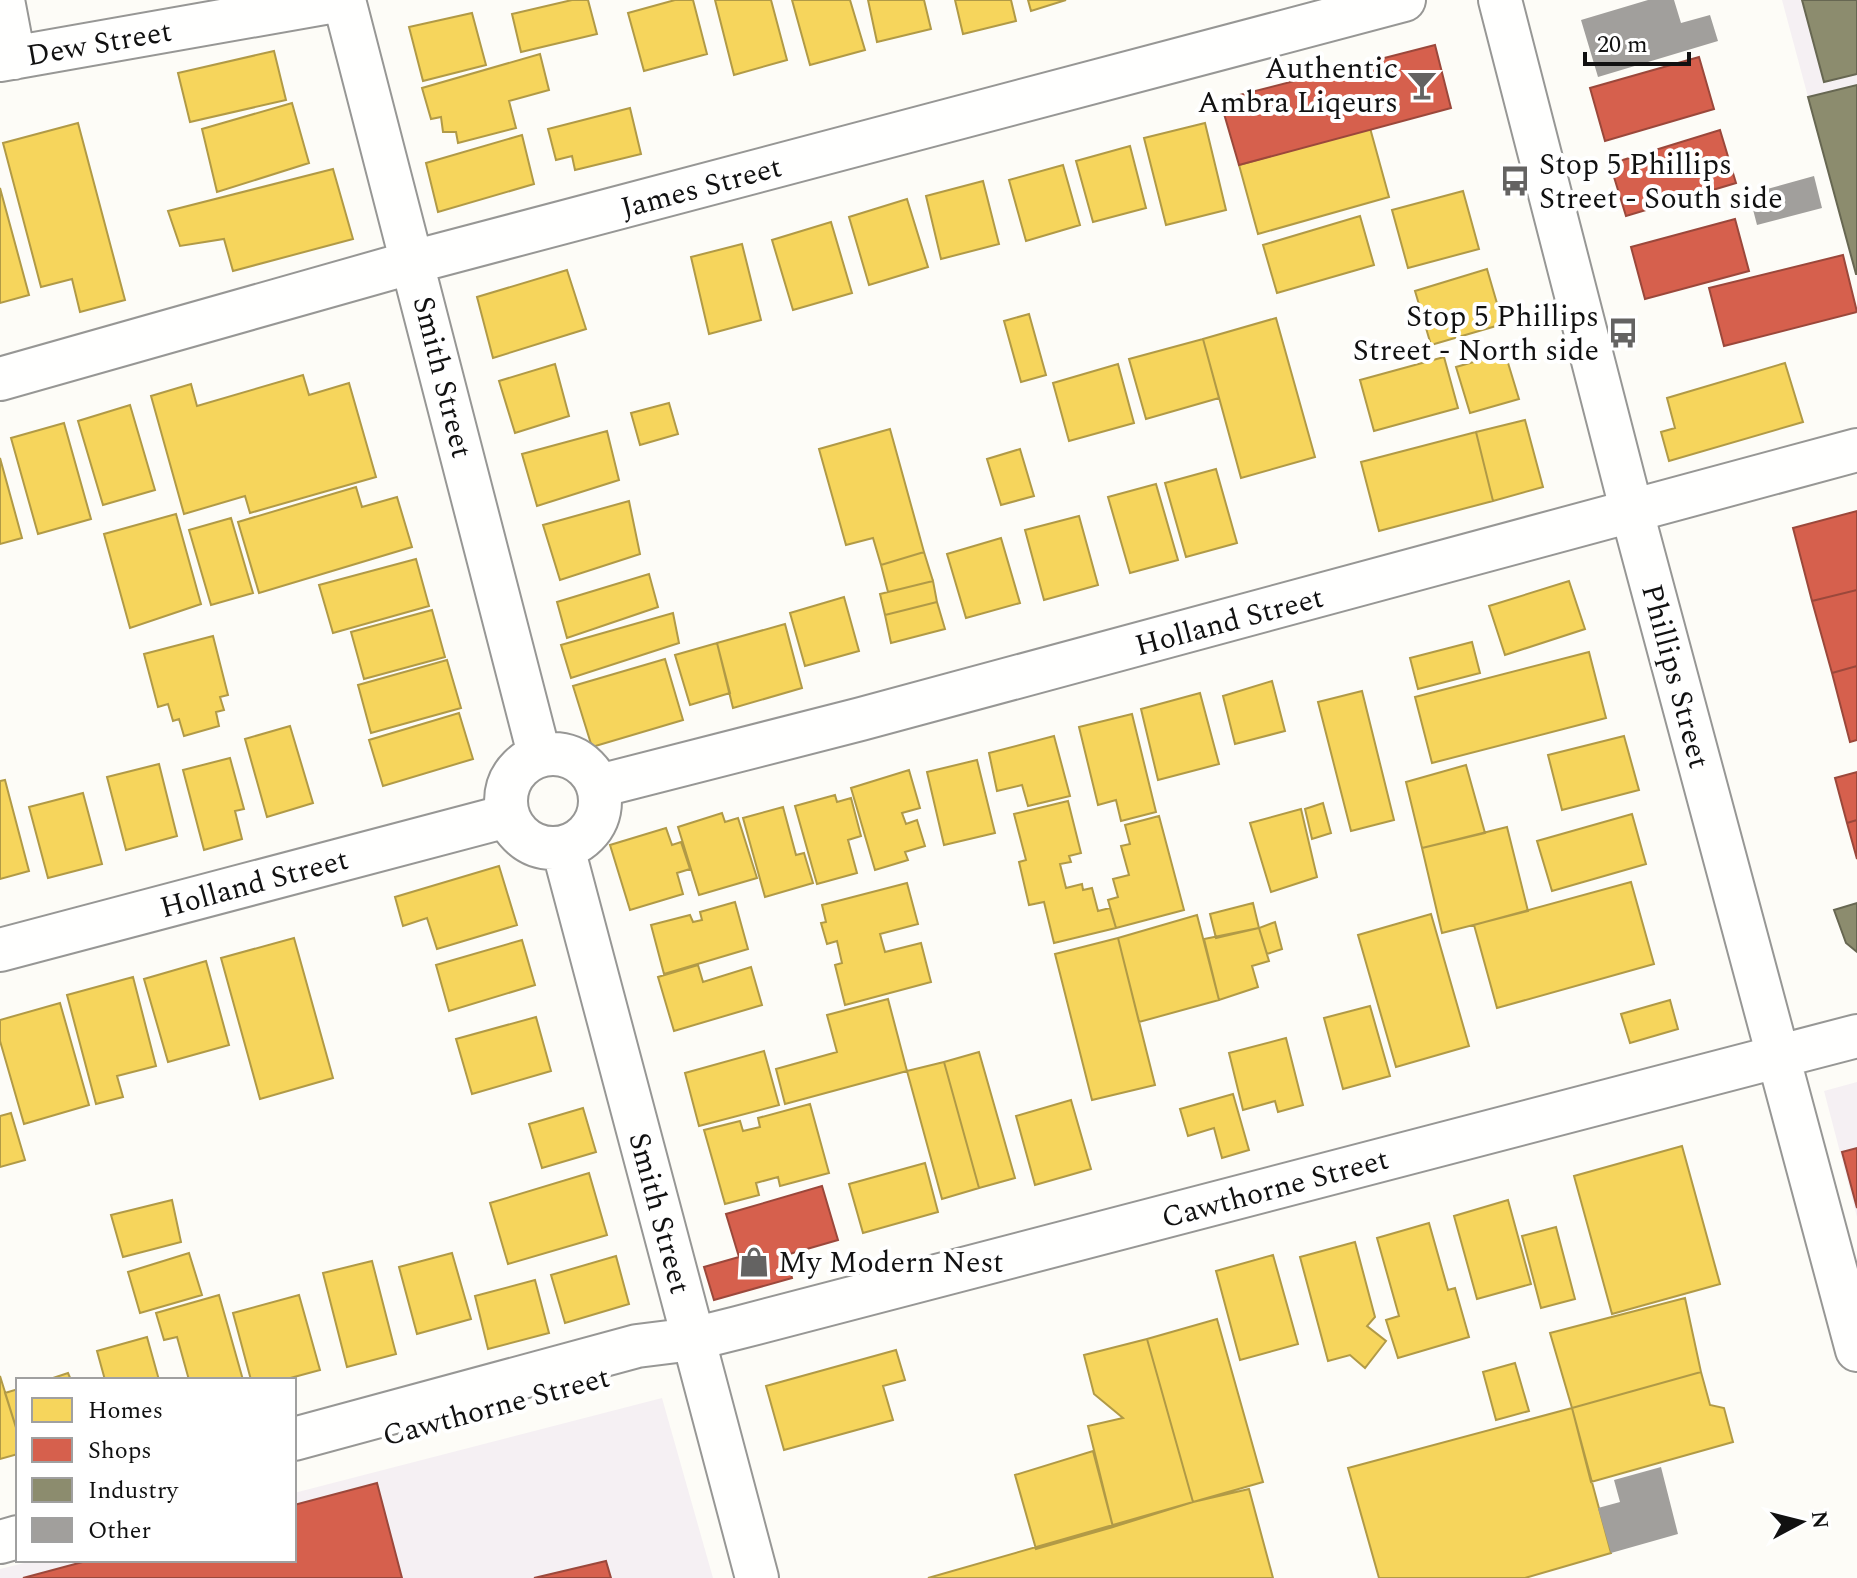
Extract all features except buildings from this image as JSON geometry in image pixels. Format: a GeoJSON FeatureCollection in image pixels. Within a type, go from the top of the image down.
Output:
{"type":"FeatureCollection","features":[{"type":"Feature","properties":{"kind":"street"},"geometry":{"type":"LineString","coordinates":[[3,0],[7,59]]}},
{"type":"Feature","properties":{"kind":"street","name":"Dew Street"},"geometry":{"type":"LineString","coordinates":[[7,59],[342,0]]}},
{"type":"Feature","properties":{"kind":"street","name":"Smith Street"},"geometry":{"type":"LineString","coordinates":[[342,0],[413,262],[539,754]]}},
{"type":"Feature","properties":{"kind":"street","name":"James Street"},"geometry":{"type":"LineString","coordinates":[[0,379],[413,262],[1404,0]]}},
{"type":"Feature","properties":{"kind":"street","name":"Phillips Street"},"geometry":{"type":"LineString","coordinates":[[1500,0],[1632,512],[1857,1350]]}},
{"type":"Feature","properties":{"kind":"street","name":"Holland Street"},"geometry":{"type":"LineString","coordinates":[[599,786],[1857,450]]}},
{"type":"Feature","properties":{"kind":"street"},"geometry":{"type":"LineString","coordinates":[[539,754],[564,754],[586,765],[599,786],[600,813],[587,836],[563,848],[540,848],[520,836],[507,816],[506,791],[518,768],[539,754]]}},
{"type":"Feature","properties":{"kind":"street","name":"Holland Street"},"geometry":{"type":"LineString","coordinates":[[0,950],[507,816]]}},
{"type":"Feature","properties":{"kind":"street","name":"Smith Street"},"geometry":{"type":"LineString","coordinates":[[563,848],[757,1578]]}},
{"type":"Feature","properties":{"kind":"street","name":"Cawthorne Street"},"geometry":{"type":"LineString","coordinates":[[296,1438],[637,1346],[693,1339],[1857,1036]]}},
{"type":"Feature","properties":{"kind":"street","name":"Cawthorne Street"},"geometry":{"type":"LineString","coordinates":[[296,1460],[642,1366],[693,1339]]}},
{"type":"Feature","properties":{"kind":"shaded area"},"geometry":{"type":"Polygon","coordinates":[[[1782,0],[1857,0],[1857,278],[1808,97],[1782,0]]]}},
{"type":"Feature","properties":{"kind":"shaded area"},"geometry":{"type":"Polygon","coordinates":[[[1857,1082],[1857,1217],[1824,1091],[1857,1082]]]}},
{"type":"Feature","properties":{"kind":"shaded area"},"geometry":{"type":"Polygon","coordinates":[[[662,1398],[713,1578],[0,1578],[0,1569],[28,1562],[296,1562],[296,1492],[662,1398]]]}},
{"type":"Feature","properties":{"kind":"place","name":"Authentic Ambra Liqeurs"},"geometry":{"type":"Point","coordinates":[1422,85]}},
{"type":"Feature","properties":{"kind":"place","name":"Stop 5 Phillips Street - South side"},"geometry":{"type":"Point","coordinates":[1515,181]}},
{"type":"Feature","properties":{"kind":"place","name":"Stop 5 Phillips Street - North side"},"geometry":{"type":"Point","coordinates":[1623,333]}},
{"type":"Feature","properties":{"kind":"place","name":"My Modern Nest"},"geometry":{"type":"Point","coordinates":[754,1262]}}]}
